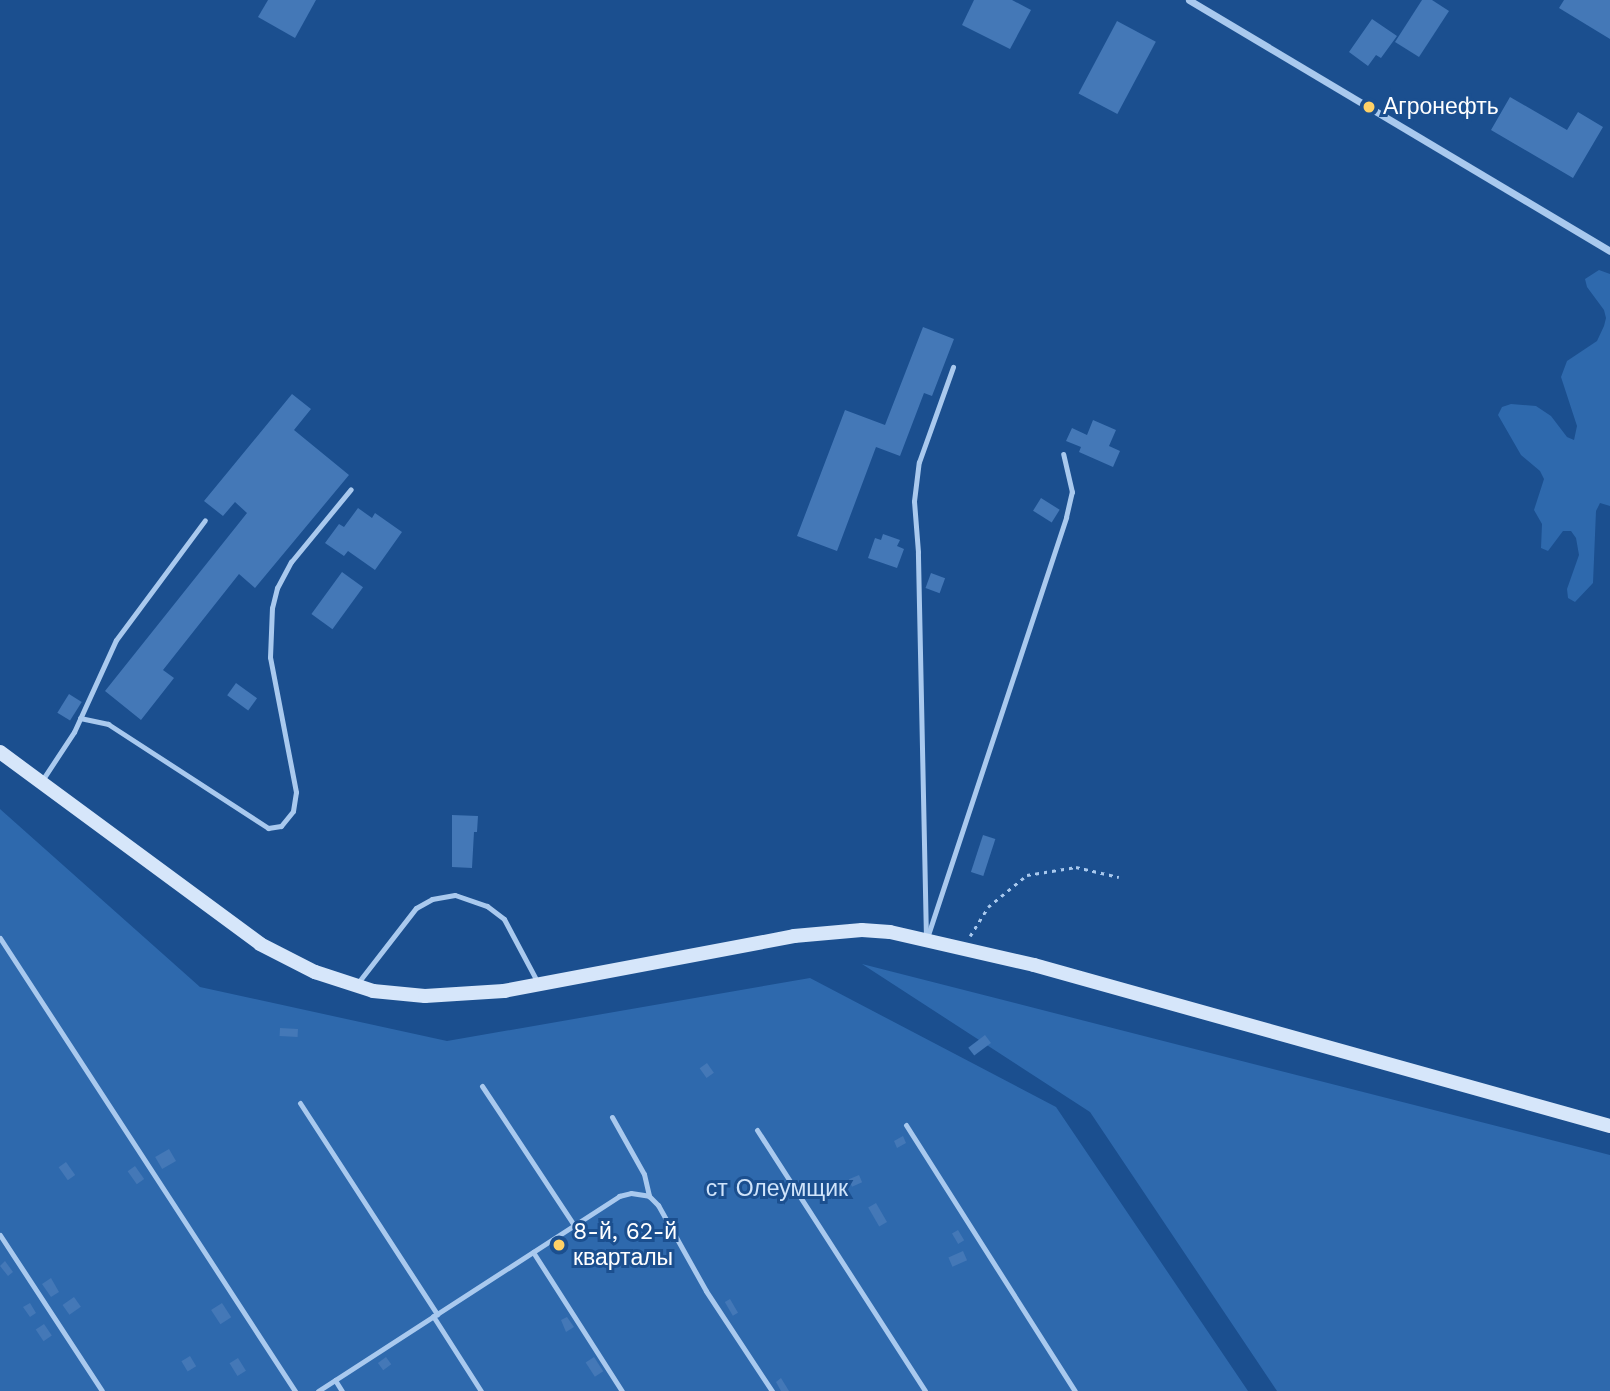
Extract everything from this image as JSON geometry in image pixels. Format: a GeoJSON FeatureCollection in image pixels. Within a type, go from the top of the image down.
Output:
{"type":"FeatureCollection","features":[{"type":"Feature","properties":{"kind":"street"},"geometry":{"type":"LineString","coordinates":[[1189,0],[1610,251]]}},
{"type":"Feature","properties":{"kind":"street"},"geometry":{"type":"LineString","coordinates":[[0,752],[260,944],[315,972],[355,986],[425,996],[460,995],[539,985],[763,941],[862,930],[963,947],[1610,1126]]}},
{"type":"Feature","properties":{"kind":"lane"},"geometry":{"type":"LineString","coordinates":[[926,939],[918,552],[914,501],[919,462],[953,367]]}},
{"type":"Feature","properties":{"kind":"lane"},"geometry":{"type":"LineString","coordinates":[[926,939],[1066,517],[1072,492],[1063,454]]}},
{"type":"Feature","properties":{"kind":"lane"},"geometry":{"type":"LineString","coordinates":[[80,719],[108,724],[268,828],[281,826],[293,811],[296,792],[270,657],[272,608],[277,588],[291,562],[351,489]]}},
{"type":"Feature","properties":{"kind":"lane"},"geometry":{"type":"LineString","coordinates":[[41,782],[80,719],[116,640],[205,520]]}},
{"type":"Feature","properties":{"kind":"lane"},"geometry":{"type":"LineString","coordinates":[[355,986],[416,908],[432,899],[455,895],[487,906],[504,919],[539,985]]}},
{"type":"Feature","properties":{"kind":"lane"},"geometry":{"type":"LineString","coordinates":[[0,938],[295,1391]]}},
{"type":"Feature","properties":{"kind":"lane"},"geometry":{"type":"LineString","coordinates":[[482,1086],[574,1225]]}},
{"type":"Feature","properties":{"kind":"lane"},"geometry":{"type":"LineString","coordinates":[[300,1103],[481,1391]]}},
{"type":"Feature","properties":{"kind":"lane"},"geometry":{"type":"LineString","coordinates":[[612,1117],[644,1174],[649,1196],[658,1205],[706,1291],[772,1391]]}},
{"type":"Feature","properties":{"kind":"lane"},"geometry":{"type":"LineString","coordinates":[[906,1125],[1075,1391]]}},
{"type":"Feature","properties":{"kind":"lane"},"geometry":{"type":"LineString","coordinates":[[757,1130],[925,1391]]}},
{"type":"Feature","properties":{"kind":"lane"},"geometry":{"type":"LineString","coordinates":[[318,1391],[619,1196],[631,1193],[649,1196]]}},
{"type":"Feature","properties":{"kind":"lane"},"geometry":{"type":"LineString","coordinates":[[0,1235],[102,1391]]}},
{"type":"Feature","properties":{"kind":"lane"},"geometry":{"type":"LineString","coordinates":[[533,1252],[622,1391]]}},
{"type":"Feature","properties":{"kind":"lane"},"geometry":{"type":"LineString","coordinates":[[335,1380],[342,1391]]}},
{"type":"Feature","properties":{"kind":"path"},"geometry":{"type":"LineString","coordinates":[[963,947],[988,907],[1027,875],[1076,867],[1119,877]]}},
{"type":"Feature","properties":{"kind":"green space"},"geometry":{"type":"Polygon","coordinates":[[[1599,270],[1610,274],[1610,506],[1600,503],[1596,511],[1593,583],[1575,602],[1568,598],[1567,589],[1579,555],[1576,538],[1571,531],[1563,531],[1548,551],[1541,548],[1542,524],[1534,510],[1544,479],[1540,471],[1521,455],[1498,415],[1502,407],[1511,404],[1536,406],[1551,416],[1567,437],[1574,440],[1577,426],[1561,377],[1567,361],[1597,341],[1604,326],[1604,310],[1587,287],[1585,279],[1599,270]]]}},
{"type":"Feature","properties":{"kind":"green space","name":"ст Олеумщик"},"geometry":{"type":"Polygon","coordinates":[[[0,809],[200,987],[447,1041],[810,978],[1056,1107],[1248,1391],[0,1391],[0,809]]]}},
{"type":"Feature","properties":{"kind":"green space"},"geometry":{"type":"Polygon","coordinates":[[[862,964],[1610,1155],[1610,1391],[1277,1391],[1090,1112],[862,964]]]}},
{"type":"Feature","properties":{"kind":"building"},"geometry":{"type":"Polygon","coordinates":[[[268,0],[316,0],[295,38],[258,17],[268,0]]]}},
{"type":"Feature","properties":{"kind":"building"},"geometry":{"type":"Polygon","coordinates":[[[974,0],[1012,0],[1031,10],[1010,49],[962,25],[974,0]]]}},
{"type":"Feature","properties":{"kind":"building"},"geometry":{"type":"Polygon","coordinates":[[[1422,0],[1432,0],[1449,11],[1419,57],[1395,42],[1422,0]]]}},
{"type":"Feature","properties":{"kind":"building"},"geometry":{"type":"Polygon","coordinates":[[[1564,0],[1610,0],[1610,39],[1559,8],[1564,0]]]}},
{"type":"Feature","properties":{"kind":"building"},"geometry":{"type":"Polygon","coordinates":[[[1372,19],[1397,36],[1381,58],[1376,55],[1368,66],[1349,52],[1372,19]]]}},
{"type":"Feature","properties":{"kind":"building"},"geometry":{"type":"Polygon","coordinates":[[[1117,21],[1156,42],[1117,114],[1079,93],[1117,21]]]}},
{"type":"Feature","properties":{"kind":"building"},"geometry":{"type":"Polygon","coordinates":[[[1510,97],[1567,130],[1578,112],[1603,127],[1573,178],[1491,130],[1510,97]]]}},
{"type":"Feature","properties":{"kind":"building"},"geometry":{"type":"Polygon","coordinates":[[[923,327],[954,339],[932,396],[924,393],[900,456],[876,447],[837,551],[797,536],[845,410],[885,425],[923,327]]]}},
{"type":"Feature","properties":{"kind":"building"},"geometry":{"type":"Polygon","coordinates":[[[292,394],[311,409],[294,430],[349,475],[255,588],[239,574],[163,670],[174,678],[141,720],[105,691],[247,513],[235,502],[223,516],[204,501],[292,394]]]}},
{"type":"Feature","properties":{"kind":"building"},"geometry":{"type":"Polygon","coordinates":[[[1093,420],[1116,430],[1109,446],[1120,451],[1113,467],[1079,452],[1081,447],[1066,441],[1072,428],[1087,435],[1093,420]]]}},
{"type":"Feature","properties":{"kind":"building"},"geometry":{"type":"Polygon","coordinates":[[[1041,498],[1060,510],[1052,522],[1033,511],[1041,498]]]}},
{"type":"Feature","properties":{"kind":"building"},"geometry":{"type":"Polygon","coordinates":[[[358,508],[372,518],[375,513],[402,532],[375,570],[348,551],[344,556],[325,543],[339,524],[344,527],[358,508]]]}},
{"type":"Feature","properties":{"kind":"building"},"geometry":{"type":"Polygon","coordinates":[[[883,534],[900,540],[897,546],[904,549],[897,568],[868,558],[875,538],[881,540],[883,534]]]}},
{"type":"Feature","properties":{"kind":"building"},"geometry":{"type":"Polygon","coordinates":[[[342,572],[363,587],[332,629],[311,614],[342,572]]]}},
{"type":"Feature","properties":{"kind":"building"},"geometry":{"type":"Polygon","coordinates":[[[931,573],[945,578],[940,593],[926,588],[931,573]]]}},
{"type":"Feature","properties":{"kind":"building"},"geometry":{"type":"Polygon","coordinates":[[[236,683],[257,698],[248,710],[227,695],[236,683]]]}},
{"type":"Feature","properties":{"kind":"building"},"geometry":{"type":"Polygon","coordinates":[[[69,694],[82,702],[70,721],[57,713],[69,694]]]}},
{"type":"Feature","properties":{"kind":"building"},"geometry":{"type":"Polygon","coordinates":[[[452,815],[478,816],[477,832],[474,832],[472,868],[452,867],[452,815]]]}},
{"type":"Feature","properties":{"kind":"building"},"geometry":{"type":"Polygon","coordinates":[[[983,835],[995,839],[983,876],[971,872],[983,835]]]}},
{"type":"Feature","properties":{"kind":"building"},"geometry":{"type":"Polygon","coordinates":[[[280,1028],[298,1029],[298,1037],[280,1036],[280,1028]]]}},
{"type":"Feature","properties":{"kind":"building"},"geometry":{"type":"Polygon","coordinates":[[[985,1035],[991,1043],[974,1056],[968,1048],[985,1035]]]}},
{"type":"Feature","properties":{"kind":"building"},"geometry":{"type":"Polygon","coordinates":[[[707,1063],[714,1073],[707,1078],[700,1068],[707,1063]]]}},
{"type":"Feature","properties":{"kind":"building"},"geometry":{"type":"Polygon","coordinates":[[[903,1136],[906,1143],[897,1148],[894,1141],[903,1136]]]}},
{"type":"Feature","properties":{"kind":"building"},"geometry":{"type":"Polygon","coordinates":[[[169,1149],[176,1161],[162,1169],[155,1157],[169,1149]]]}},
{"type":"Feature","properties":{"kind":"building"},"geometry":{"type":"Polygon","coordinates":[[[66,1162],[75,1175],[68,1180],[59,1167],[66,1162]]]}},
{"type":"Feature","properties":{"kind":"building"},"geometry":{"type":"Polygon","coordinates":[[[135,1166],[144,1179],[137,1184],[128,1171],[135,1166]]]}},
{"type":"Feature","properties":{"kind":"building"},"geometry":{"type":"Polygon","coordinates":[[[859,1175],[862,1182],[852,1187],[849,1179],[859,1175]]]}},
{"type":"Feature","properties":{"kind":"building"},"geometry":{"type":"Polygon","coordinates":[[[876,1203],[887,1222],[879,1227],[868,1208],[876,1203]]]}},
{"type":"Feature","properties":{"kind":"building"},"geometry":{"type":"Polygon","coordinates":[[[958,1230],[964,1240],[958,1244],[952,1234],[958,1230]]]}},
{"type":"Feature","properties":{"kind":"building"},"geometry":{"type":"Polygon","coordinates":[[[963,1251],[967,1260],[952,1267],[948,1258],[963,1251]]]}},
{"type":"Feature","properties":{"kind":"building"},"geometry":{"type":"Polygon","coordinates":[[[5,1261],[13,1272],[8,1276],[0,1266],[5,1261]]]}},
{"type":"Feature","properties":{"kind":"building"},"geometry":{"type":"Polygon","coordinates":[[[51,1278],[59,1292],[51,1297],[42,1284],[51,1278]]]}},
{"type":"Feature","properties":{"kind":"building"},"geometry":{"type":"Polygon","coordinates":[[[74,1297],[81,1307],[69,1315],[63,1305],[74,1297]]]}},
{"type":"Feature","properties":{"kind":"building"},"geometry":{"type":"Polygon","coordinates":[[[730,1299],[738,1313],[733,1316],[725,1302],[730,1299]]]}},
{"type":"Feature","properties":{"kind":"building"},"geometry":{"type":"Polygon","coordinates":[[[30,1303],[36,1313],[30,1317],[23,1307],[30,1303]]]}},
{"type":"Feature","properties":{"kind":"building"},"geometry":{"type":"Polygon","coordinates":[[[222,1303],[231,1317],[220,1324],[211,1310],[222,1303]]]}},
{"type":"Feature","properties":{"kind":"building"},"geometry":{"type":"Polygon","coordinates":[[[567,1317],[574,1327],[566,1332],[561,1320],[567,1317]]]}},
{"type":"Feature","properties":{"kind":"building"},"geometry":{"type":"Polygon","coordinates":[[[44,1324],[52,1336],[44,1341],[36,1330],[44,1324]]]}},
{"type":"Feature","properties":{"kind":"building"},"geometry":{"type":"Polygon","coordinates":[[[190,1356],[196,1366],[188,1371],[181,1361],[190,1356]]]}},
{"type":"Feature","properties":{"kind":"building"},"geometry":{"type":"Polygon","coordinates":[[[386,1357],[391,1364],[383,1370],[378,1363],[386,1357]]]}},
{"type":"Feature","properties":{"kind":"building"},"geometry":{"type":"Polygon","coordinates":[[[594,1357],[603,1371],[595,1377],[586,1362],[594,1357]]]}},
{"type":"Feature","properties":{"kind":"building"},"geometry":{"type":"Polygon","coordinates":[[[238,1358],[246,1371],[237,1376],[230,1363],[238,1358]]]}},
{"type":"Feature","properties":{"kind":"building"},"geometry":{"type":"Polygon","coordinates":[[[781,1378],[789,1391],[781,1391],[776,1382],[781,1378]]]}},
{"type":"Feature","properties":{"kind":"place","name":"Агронефть"},"geometry":{"type":"Point","coordinates":[1369,107]}},
{"type":"Feature","properties":{"kind":"place","name":"8-й, 62-й кварталы"},"geometry":{"type":"Point","coordinates":[559,1245]}}]}
